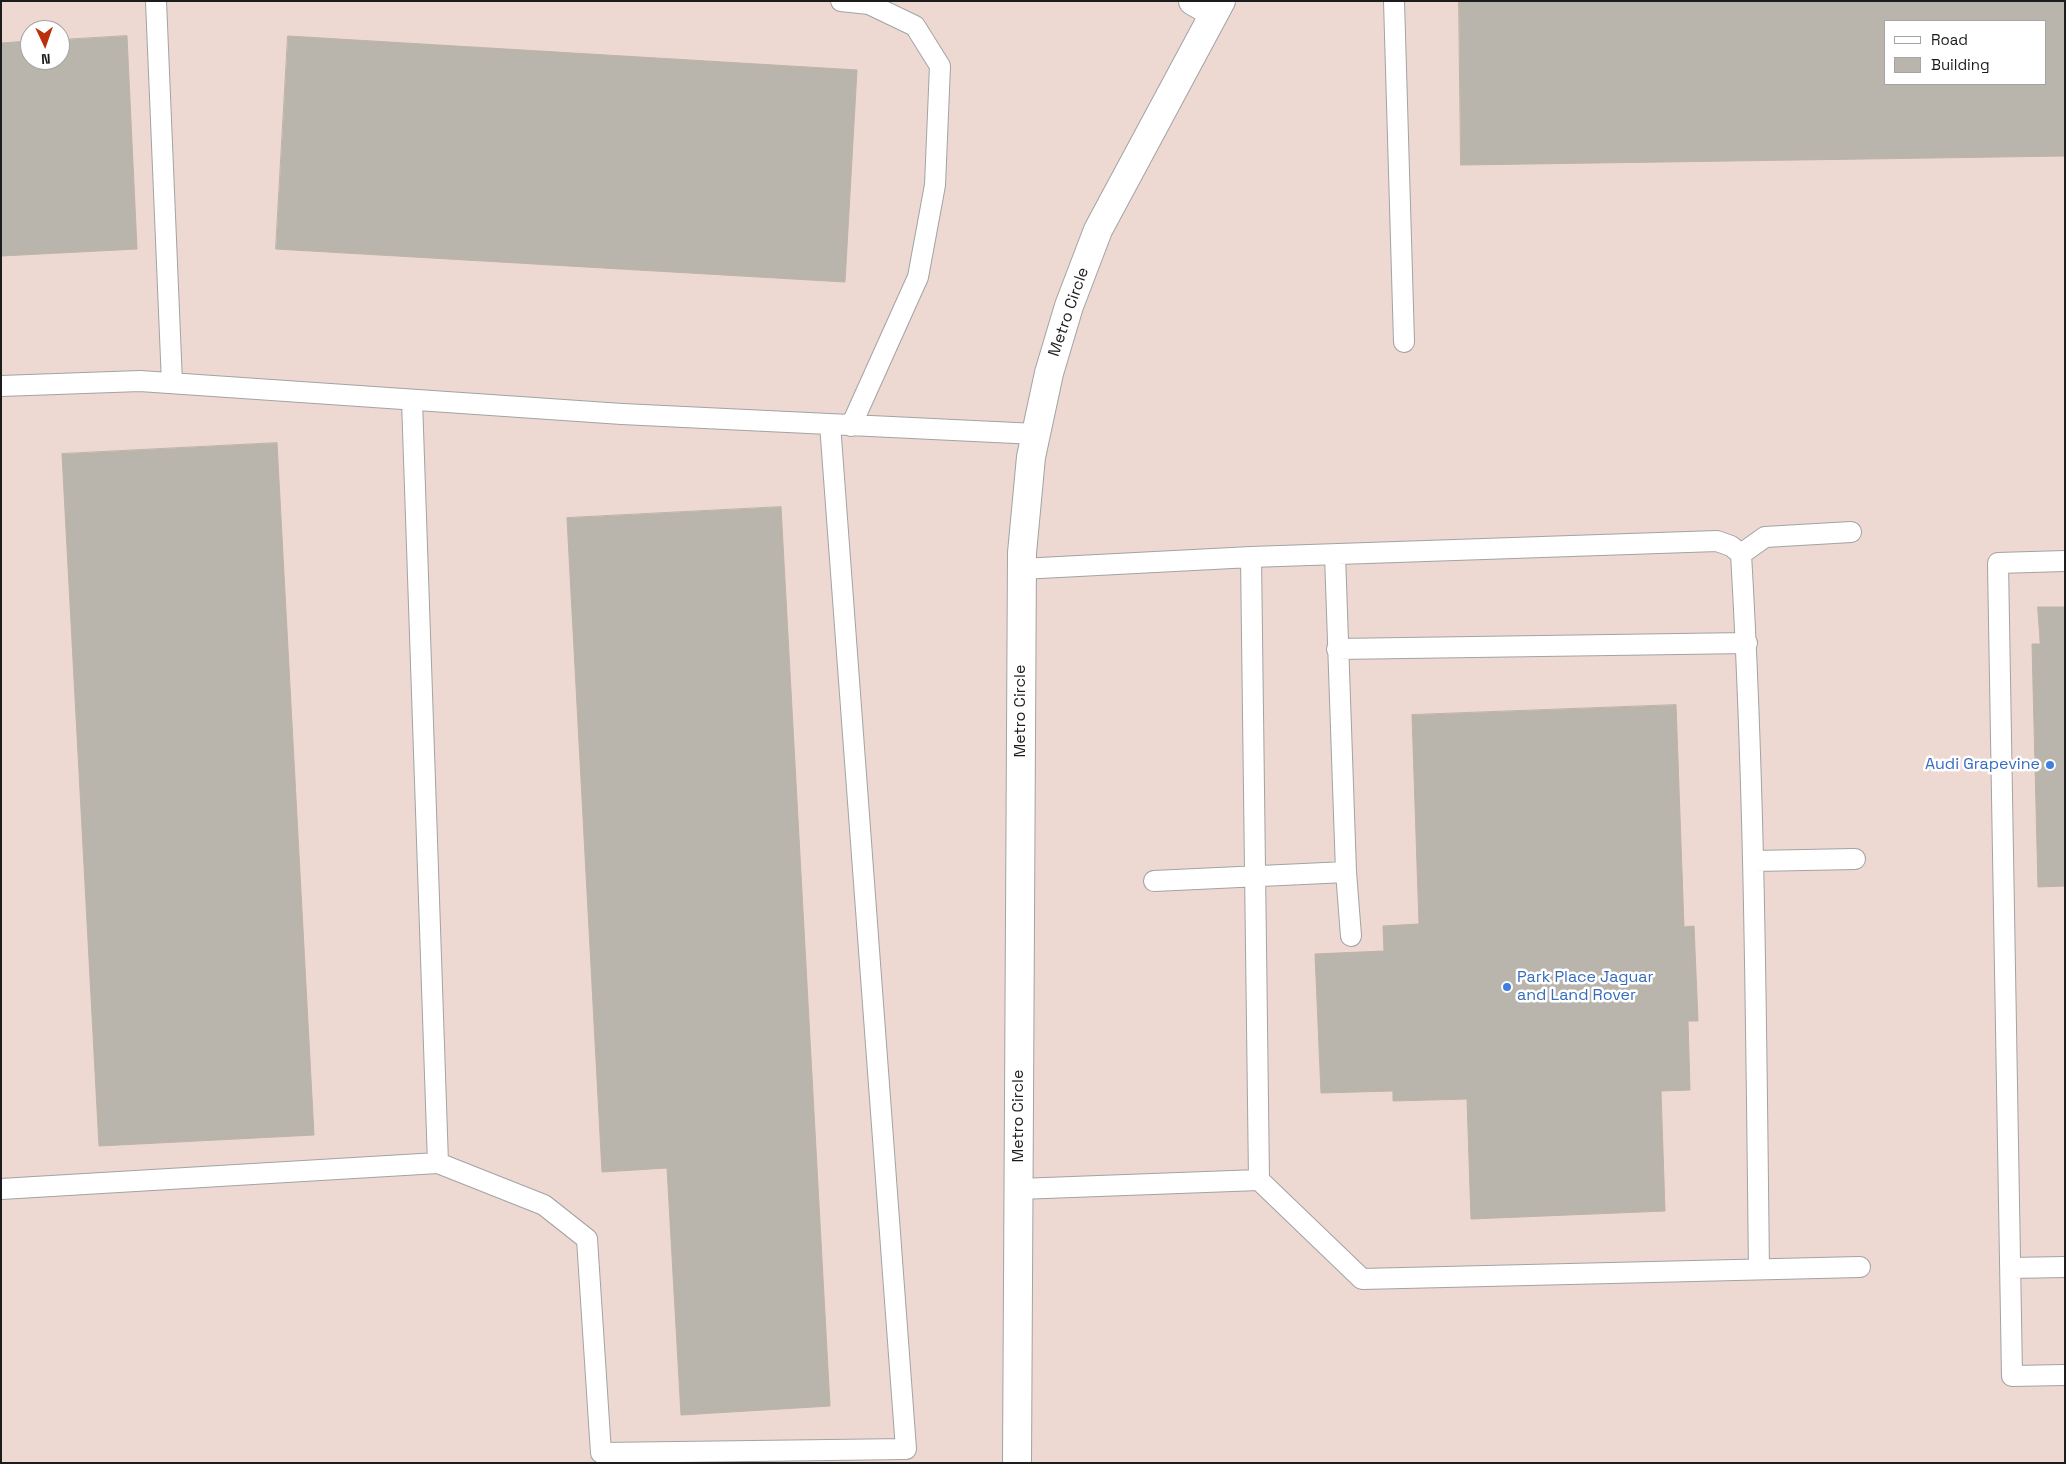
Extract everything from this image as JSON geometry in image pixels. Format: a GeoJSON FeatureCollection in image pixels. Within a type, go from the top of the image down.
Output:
{"type":"FeatureCollection","features":[{"type":"Feature","properties":{"kind":"street","name":"Metro Circle"},"geometry":{"type":"LineString","coordinates":[[1017,1463],[1022,570],[1031,456],[1049,373],[1069,306],[1098,230],[1209,5]]}},
{"type":"Feature","properties":{"kind":"lane"},"geometry":{"type":"LineString","coordinates":[[156,1],[172,383]]}},
{"type":"Feature","properties":{"kind":"lane"},"geometry":{"type":"LineString","coordinates":[[841,1],[869,4],[915,26],[940,66],[935,185],[918,277],[851,426]]}},
{"type":"Feature","properties":{"kind":"lane"},"geometry":{"type":"LineString","coordinates":[[1394,1],[1404,342]]}},
{"type":"Feature","properties":{"kind":"lane"},"geometry":{"type":"LineString","coordinates":[[1,386],[140,381],[622,414],[1036,434]]}},
{"type":"Feature","properties":{"kind":"lane"},"geometry":{"type":"LineString","coordinates":[[412,400],[438,1163]]}},
{"type":"Feature","properties":{"kind":"lane"},"geometry":{"type":"LineString","coordinates":[[1,1189],[438,1163],[544,1205],[586,1239],[601,1453],[906,1449],[830,424]]}},
{"type":"Feature","properties":{"kind":"lane"},"geometry":{"type":"LineString","coordinates":[[1741,554],[1765,537],[1851,532]]}},
{"type":"Feature","properties":{"kind":"lane"},"geometry":{"type":"LineString","coordinates":[[1022,570],[1251,557],[1717,541],[1731,546],[1741,554],[1747,643],[1754,860],[1759,1269]]}},
{"type":"Feature","properties":{"kind":"lane"},"geometry":{"type":"LineString","coordinates":[[1335,555],[1346,872],[1351,936]]}},
{"type":"Feature","properties":{"kind":"lane"},"geometry":{"type":"LineString","coordinates":[[1251,557],[1259,1180],[1362,1279],[1860,1266]]}},
{"type":"Feature","properties":{"kind":"lane"},"geometry":{"type":"LineString","coordinates":[[2065,561],[1998,563],[2012,1376],[2065,1374]]}},
{"type":"Feature","properties":{"kind":"lane"},"geometry":{"type":"LineString","coordinates":[[1337,649],[1747,643]]}},
{"type":"Feature","properties":{"kind":"lane"},"geometry":{"type":"LineString","coordinates":[[1754,860],[1855,859]]}},
{"type":"Feature","properties":{"kind":"lane"},"geometry":{"type":"LineString","coordinates":[[1154,881],[1346,872]]}},
{"type":"Feature","properties":{"kind":"lane"},"geometry":{"type":"LineString","coordinates":[[1019,1189],[1259,1180]]}},
{"type":"Feature","properties":{"kind":"lane"},"geometry":{"type":"LineString","coordinates":[[2011,1268],[2065,1267]]}},
{"type":"Feature","properties":{"kind":"shaded area"},"geometry":{"type":"Polygon","coordinates":[[[1,1],[2065,1],[2065,1463],[1,1463],[1,1]]]}},
{"type":"Feature","properties":{"kind":"building"},"geometry":{"type":"Polygon","coordinates":[[[1459,1],[2065,1],[2065,156],[1461,165],[1459,1]]]}},
{"type":"Feature","properties":{"kind":"building"},"geometry":{"type":"Polygon","coordinates":[[[127,36],[137,249],[1,256],[1,43],[20,42],[20,70],[70,70],[70,39],[127,36]]]}},
{"type":"Feature","properties":{"kind":"building"},"geometry":{"type":"Polygon","coordinates":[[[288,36],[857,70],[845,282],[276,249],[288,36]]]}},
{"type":"Feature","properties":{"kind":"building"},"geometry":{"type":"Polygon","coordinates":[[[277,443],[314,1135],[99,1146],[62,454],[277,443]]]}},
{"type":"Feature","properties":{"kind":"building"},"geometry":{"type":"Polygon","coordinates":[[[781,507],[830,1406],[681,1415],[667,1168],[602,1172],[567,518],[781,507]]]}},
{"type":"Feature","properties":{"kind":"building","name":"Audi Grapevine"},"geometry":{"type":"Polygon","coordinates":[[[2038,607],[2065,607],[2065,886],[2038,887],[2032,644],[2040,644],[2038,607]]]}},
{"type":"Feature","properties":{"kind":"building","name":"Park Place Jaguar and Land Rover"},"geometry":{"type":"Polygon","coordinates":[[[1676,705],[1684,927],[1694,926],[1698,1021],[1688,1021],[1690,1090],[1661,1091],[1665,1211],[1471,1219],[1467,1099],[1393,1101],[1393,1091],[1321,1093],[1315,954],[1384,951],[1383,926],[1419,924],[1412,715],[1676,705]]]}},
{"type":"Feature","properties":{"kind":"place","name":"Audi Grapevine"},"geometry":{"type":"Point","coordinates":[2050,765]}},
{"type":"Feature","properties":{"kind":"place","name":"Park Place Jaguar and Land Rover"},"geometry":{"type":"Point","coordinates":[1507,987]}}]}
